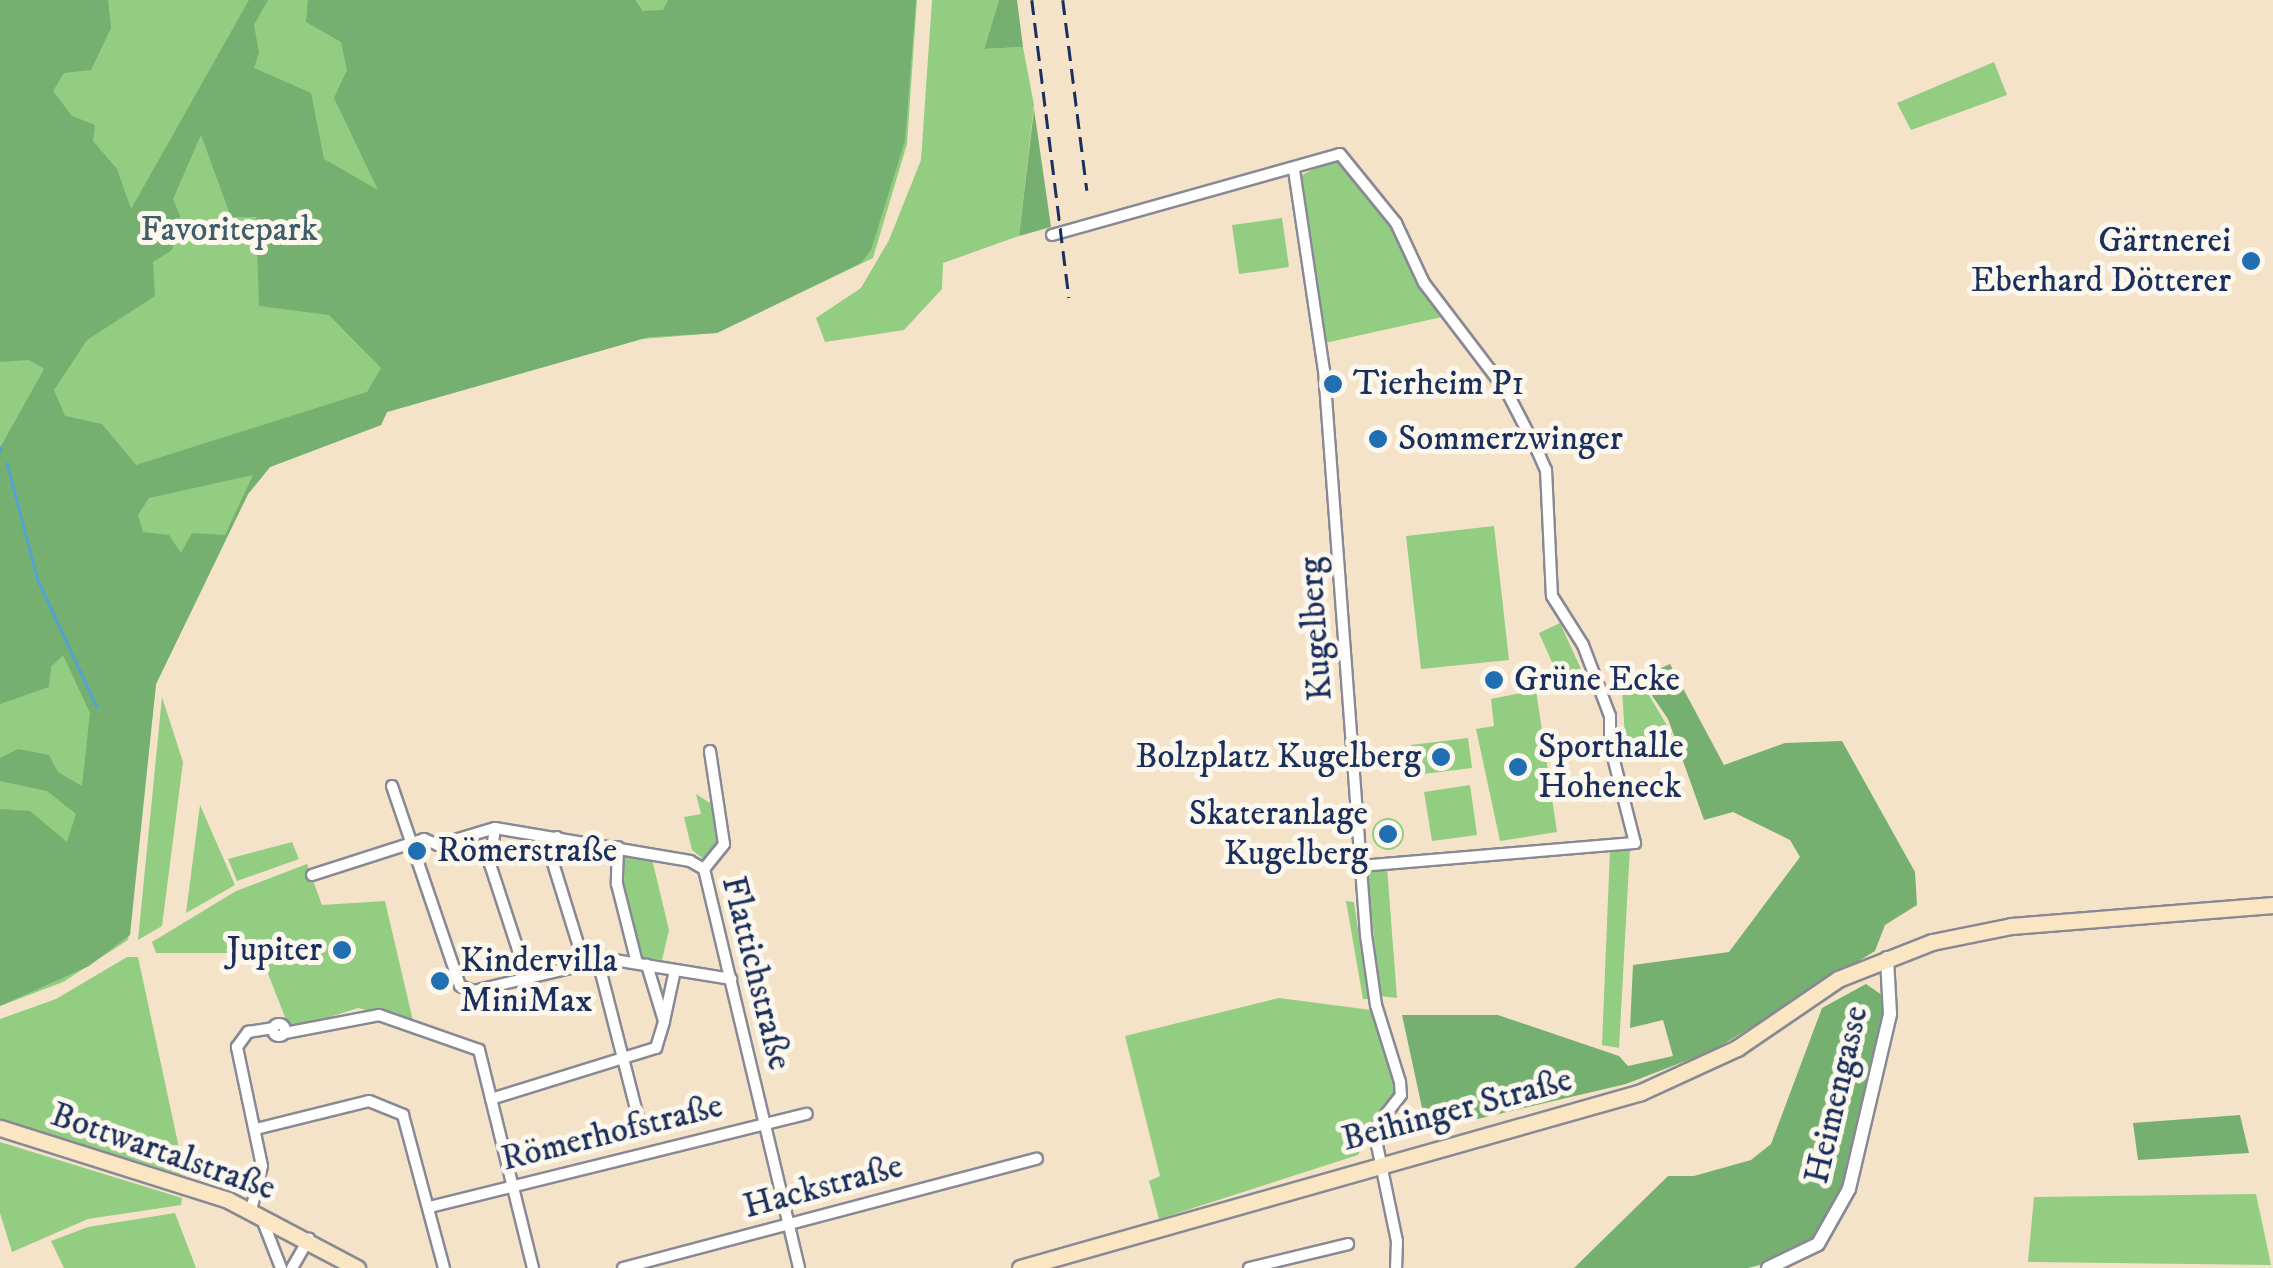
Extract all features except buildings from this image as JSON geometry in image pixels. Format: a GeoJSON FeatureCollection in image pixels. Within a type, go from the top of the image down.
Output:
{"type":"FeatureCollection","features":[{"type":"Feature","properties":{"kind":"main road","name":"Beihinger Straße"},"geometry":{"type":"LineString","coordinates":[[1020,1268],[1686,1074],[1838,979],[1887,958],[1986,929],[2273,905]]}},
{"type":"Feature","properties":{"kind":"main road","name":"Bottwartalstraße"},"geometry":{"type":"LineString","coordinates":[[0,1128],[255,1212],[357,1268]]}},
{"type":"Feature","properties":{"kind":"street"},"geometry":{"type":"LineString","coordinates":[[1052,234],[1294,170],[1340,154],[1396,224],[1424,283],[1506,392],[1546,470],[1552,596],[1583,645],[1610,716],[1610,745],[1635,842],[1358,866]]}},
{"type":"Feature","properties":{"kind":"street","name":"Kugelberg"},"geometry":{"type":"LineString","coordinates":[[1294,170],[1324,370],[1358,866],[1376,1005],[1400,1082],[1397,1104],[1377,1131],[1380,1161]]}},
{"type":"Feature","properties":{"kind":"street"},"geometry":{"type":"LineString","coordinates":[[704,869],[724,844],[710,751]]}},
{"type":"Feature","properties":{"kind":"street"},"geometry":{"type":"LineString","coordinates":[[392,786],[460,986],[473,991],[598,961],[731,979]]}},
{"type":"Feature","properties":{"kind":"street"},"geometry":{"type":"LineString","coordinates":[[495,828],[490,864],[528,980]]}},
{"type":"Feature","properties":{"kind":"street","name":"Flattichstraße"},"geometry":{"type":"LineString","coordinates":[[312,875],[411,843],[438,845],[495,828],[618,847],[704,869],[799,1268]]}},
{"type":"Feature","properties":{"kind":"street"},"geometry":{"type":"LineString","coordinates":[[557,838],[553,863],[584,963]]}},
{"type":"Feature","properties":{"kind":"street"},"geometry":{"type":"LineString","coordinates":[[618,847],[617,884],[664,1021]]}},
{"type":"Feature","properties":{"kind":"street","name":"Heimengasse"},"geometry":{"type":"LineString","coordinates":[[1768,1268],[1818,1244],[1849,1190],[1890,1014],[1887,958]]}},
{"type":"Feature","properties":{"kind":"street"},"geometry":{"type":"LineString","coordinates":[[598,961],[641,1128]]}},
{"type":"Feature","properties":{"kind":"street"},"geometry":{"type":"LineString","coordinates":[[491,1100],[656,1048],[675,970]]}},
{"type":"Feature","properties":{"kind":"street"},"geometry":{"type":"LineString","coordinates":[[303,1236],[279,1263],[255,1212],[262,1179],[256,1129],[237,1047],[248,1032],[280,1023],[285,1033],[378,1015],[479,1050],[534,1268]]}},
{"type":"Feature","properties":{"kind":"street"},"geometry":{"type":"LineString","coordinates":[[256,1129],[369,1101],[396,1111],[407,1123],[444,1268]]}},
{"type":"Feature","properties":{"kind":"street","name":"Römerhofstraße"},"geometry":{"type":"LineString","coordinates":[[430,1207],[807,1114]]}},
{"type":"Feature","properties":{"kind":"street","name":"Hackstraße"},"geometry":{"type":"LineString","coordinates":[[624,1268],[1037,1159]]}},
{"type":"Feature","properties":{"kind":"street"},"geometry":{"type":"LineString","coordinates":[[1380,1161],[1396,1268]]}},
{"type":"Feature","properties":{"kind":"street"},"geometry":{"type":"LineString","coordinates":[[292,1268],[303,1236]]}},
{"type":"Feature","properties":{"kind":"street"},"geometry":{"type":"LineString","coordinates":[[1249,1268],[1273,1266],[1348,1244]]}},
{"type":"Feature","properties":{"kind":"green space","name":"Favoritepark"},"geometry":{"type":"Polygon","coordinates":[[[0,0],[917,0],[907,144],[873,258],[717,333],[642,339],[387,412],[381,425],[270,467],[248,494],[156,684],[128,940],[63,982],[0,1006],[0,0]]]}},
{"type":"Feature","properties":{"kind":"green space","name":"Favoritepark"},"geometry":{"type":"Polygon","coordinates":[[[0,0],[108,0],[111,28],[91,70],[64,73],[53,91],[72,116],[95,125],[93,141],[117,169],[131,209],[249,0],[268,0],[254,25],[259,52],[254,68],[311,93],[324,159],[378,190],[334,98],[347,70],[341,42],[306,22],[308,0],[635,0],[643,11],[663,10],[668,0],[916,0],[905,141],[871,250],[861,263],[717,333],[649,337],[387,412],[381,425],[270,467],[248,494],[156,684],[130,935],[89,966],[0,1006],[0,809],[30,811],[67,842],[76,814],[47,791],[0,781],[0,758],[18,749],[49,755],[58,772],[82,786],[90,713],[63,655],[51,667],[49,687],[0,704],[0,448],[44,369],[29,360],[0,362],[0,0]],[[201,135],[173,199],[180,216],[172,250],[153,262],[155,296],[87,340],[54,390],[65,416],[102,424],[136,465],[367,392],[381,368],[329,315],[259,306],[256,217],[231,217],[201,135]],[[253,475],[149,498],[138,515],[143,532],[169,535],[181,553],[192,533],[225,535],[253,475]]]}},
{"type":"Feature","properties":{"kind":"green space"},"geometry":{"type":"Polygon","coordinates":[[[932,0],[999,0],[984,49],[1023,47],[1034,105],[1019,236],[943,263],[942,289],[904,330],[825,342],[816,318],[861,288],[889,240],[921,160],[932,0]]]}},
{"type":"Feature","properties":{"kind":"green space"},"geometry":{"type":"Polygon","coordinates":[[[999,0],[1017,0],[1023,47],[984,49],[999,0]]]}},
{"type":"Feature","properties":{"kind":"green space"},"geometry":{"type":"Polygon","coordinates":[[[1994,62],[2007,95],[1911,130],[1897,103],[1994,62]]]}},
{"type":"Feature","properties":{"kind":"green space"},"geometry":{"type":"Polygon","coordinates":[[[1034,109],[1051,227],[1019,236],[1034,109]]]}},
{"type":"Feature","properties":{"kind":"green space"},"geometry":{"type":"Polygon","coordinates":[[[1337,157],[1382,212],[1442,317],[1325,343],[1300,176],[1337,157]]]}},
{"type":"Feature","properties":{"kind":"green space"},"geometry":{"type":"Polygon","coordinates":[[[1282,218],[1289,267],[1239,274],[1232,225],[1282,218]]]}},
{"type":"Feature","properties":{"kind":"green space"},"geometry":{"type":"Polygon","coordinates":[[[1494,526],[1509,660],[1421,669],[1406,536],[1494,526]]]}},
{"type":"Feature","properties":{"kind":"green space"},"geometry":{"type":"Polygon","coordinates":[[[1560,623],[1586,680],[1564,689],[1539,633],[1560,623]]]}},
{"type":"Feature","properties":{"kind":"green space"},"geometry":{"type":"Polygon","coordinates":[[[1670,664],[1724,765],[1785,743],[1842,741],[1915,872],[1917,905],[1885,925],[1875,951],[1714,1050],[1626,1084],[1427,1131],[1402,1015],[1498,1015],[1619,1056],[1628,1066],[1673,1056],[1663,1020],[1630,1028],[1633,965],[1729,952],[1800,857],[1790,840],[1733,812],[1704,820],[1668,719],[1640,678],[1670,664]]]}},
{"type":"Feature","properties":{"kind":"green space"},"geometry":{"type":"Polygon","coordinates":[[[1640,680],[1672,734],[1626,752],[1622,690],[1640,680]]]}},
{"type":"Feature","properties":{"kind":"green space","name":"Sporthalle Hoheneck"},"geometry":{"type":"Polygon","coordinates":[[[1536,690],[1557,832],[1500,841],[1476,729],[1494,726],[1491,699],[1536,690]]]}},
{"type":"Feature","properties":{"kind":"green space"},"geometry":{"type":"Polygon","coordinates":[[[162,697],[183,762],[162,926],[138,940],[162,697]]]}},
{"type":"Feature","properties":{"kind":"green space"},"geometry":{"type":"Polygon","coordinates":[[[1468,738],[1472,768],[1415,775],[1411,745],[1468,738]]]}},
{"type":"Feature","properties":{"kind":"green space"},"geometry":{"type":"Polygon","coordinates":[[[1470,785],[1477,835],[1432,841],[1424,792],[1470,785]]]}},
{"type":"Feature","properties":{"kind":"green space"},"geometry":{"type":"Polygon","coordinates":[[[696,794],[715,806],[719,845],[706,861],[692,850],[684,817],[701,814],[696,794]]]}},
{"type":"Feature","properties":{"kind":"green space"},"geometry":{"type":"Polygon","coordinates":[[[200,805],[235,885],[186,913],[200,805]]]}},
{"type":"Feature","properties":{"kind":"green space","name":"Skateranlage Kugelberg"},"geometry":{"type":"Polygon","coordinates":[[[1388,818],[1399,823],[1404,834],[1399,845],[1388,850],[1377,845],[1372,834],[1377,823],[1388,818]]]}},
{"type":"Feature","properties":{"kind":"green space"},"geometry":{"type":"Polygon","coordinates":[[[292,842],[299,859],[237,881],[228,859],[292,842]]]}},
{"type":"Feature","properties":{"kind":"green space"},"geometry":{"type":"Polygon","coordinates":[[[1630,847],[1619,1048],[1602,1045],[1610,850],[1630,847]]]}},
{"type":"Feature","properties":{"kind":"green space"},"geometry":{"type":"Polygon","coordinates":[[[622,854],[652,859],[669,930],[662,960],[639,957],[619,882],[622,854]]]}},
{"type":"Feature","properties":{"kind":"green space"},"geometry":{"type":"Polygon","coordinates":[[[307,864],[322,905],[385,901],[413,1021],[358,1008],[290,1030],[260,953],[156,953],[152,942],[236,891],[307,864]]]}},
{"type":"Feature","properties":{"kind":"green space"},"geometry":{"type":"Polygon","coordinates":[[[1387,867],[1397,998],[1380,996],[1367,871],[1387,867]]]}},
{"type":"Feature","properties":{"kind":"green space"},"geometry":{"type":"Polygon","coordinates":[[[1346,901],[1354,902],[1368,999],[1363,999],[1346,901]]]}},
{"type":"Feature","properties":{"kind":"green space"},"geometry":{"type":"Polygon","coordinates":[[[127,957],[138,957],[185,1176],[0,1119],[0,1019],[56,999],[127,957]]]}},
{"type":"Feature","properties":{"kind":"green space"},"geometry":{"type":"Polygon","coordinates":[[[1866,984],[1882,995],[1884,1014],[1846,1186],[1824,1231],[1795,1256],[1748,1268],[1574,1268],[1668,1176],[1694,1176],[1751,1160],[1771,1144],[1822,1008],[1866,984]]]}},
{"type":"Feature","properties":{"kind":"green space"},"geometry":{"type":"Polygon","coordinates":[[[1279,998],[1371,1010],[1395,1081],[1393,1098],[1373,1120],[1358,1155],[1159,1219],[1149,1181],[1160,1176],[1125,1036],[1279,998]]]}},
{"type":"Feature","properties":{"kind":"green space"},"geometry":{"type":"Polygon","coordinates":[[[1402,1111],[1408,1111],[1417,1133],[1383,1143],[1382,1128],[1402,1111]]]}},
{"type":"Feature","properties":{"kind":"green space"},"geometry":{"type":"Polygon","coordinates":[[[2240,1115],[2249,1153],[2138,1160],[2133,1123],[2240,1115]]]}},
{"type":"Feature","properties":{"kind":"green space"},"geometry":{"type":"Polygon","coordinates":[[[0,1142],[182,1198],[181,1205],[88,1219],[12,1252],[0,1213],[0,1142]]]}},
{"type":"Feature","properties":{"kind":"green space"},"geometry":{"type":"Polygon","coordinates":[[[2256,1194],[2271,1265],[2028,1262],[2034,1197],[2256,1194]]]}},
{"type":"Feature","properties":{"kind":"green space"},"geometry":{"type":"Polygon","coordinates":[[[175,1213],[196,1268],[64,1268],[51,1241],[88,1227],[175,1213]]]}},
{"type":"Feature","properties":{"kind":"waterway"},"geometry":{"type":"LineString","coordinates":[[0,447],[1,451]]}},
{"type":"Feature","properties":{"kind":"waterway"},"geometry":{"type":"LineString","coordinates":[[7,463],[38,580],[97,707]]}},
{"type":"Feature","properties":{"kind":"railway"},"geometry":{"type":"LineString","coordinates":[[1032,0],[1069,298]]}},
{"type":"Feature","properties":{"kind":"railway"},"geometry":{"type":"LineString","coordinates":[[1063,0],[1087,190]]}},
{"type":"Feature","properties":{"kind":"place","name":"Gärtnerei Eberhard Dötterer"},"geometry":{"type":"Point","coordinates":[2251,261]}},
{"type":"Feature","properties":{"kind":"place","name":"Tierheim P1"},"geometry":{"type":"Point","coordinates":[1333,384]}},
{"type":"Feature","properties":{"kind":"place","name":"Sommerzwinger"},"geometry":{"type":"Point","coordinates":[1378,439]}},
{"type":"Feature","properties":{"kind":"place","name":"Grüne Ecke"},"geometry":{"type":"Point","coordinates":[1494,680]}},
{"type":"Feature","properties":{"kind":"place","name":"Bolzplatz Kugelberg"},"geometry":{"type":"Point","coordinates":[1441,757]}},
{"type":"Feature","properties":{"kind":"place","name":"Sporthalle Hoheneck"},"geometry":{"type":"Point","coordinates":[1518,767]}},
{"type":"Feature","properties":{"kind":"place","name":"Skateranlage Kugelberg"},"geometry":{"type":"Point","coordinates":[1388,834]}},
{"type":"Feature","properties":{"kind":"place","name":"Römerstraße"},"geometry":{"type":"Point","coordinates":[417,851]}},
{"type":"Feature","properties":{"kind":"place","name":"Jupiter"},"geometry":{"type":"Point","coordinates":[342,950]}},
{"type":"Feature","properties":{"kind":"place","name":"Kindervilla MiniMax"},"geometry":{"type":"Point","coordinates":[440,981]}}]}
